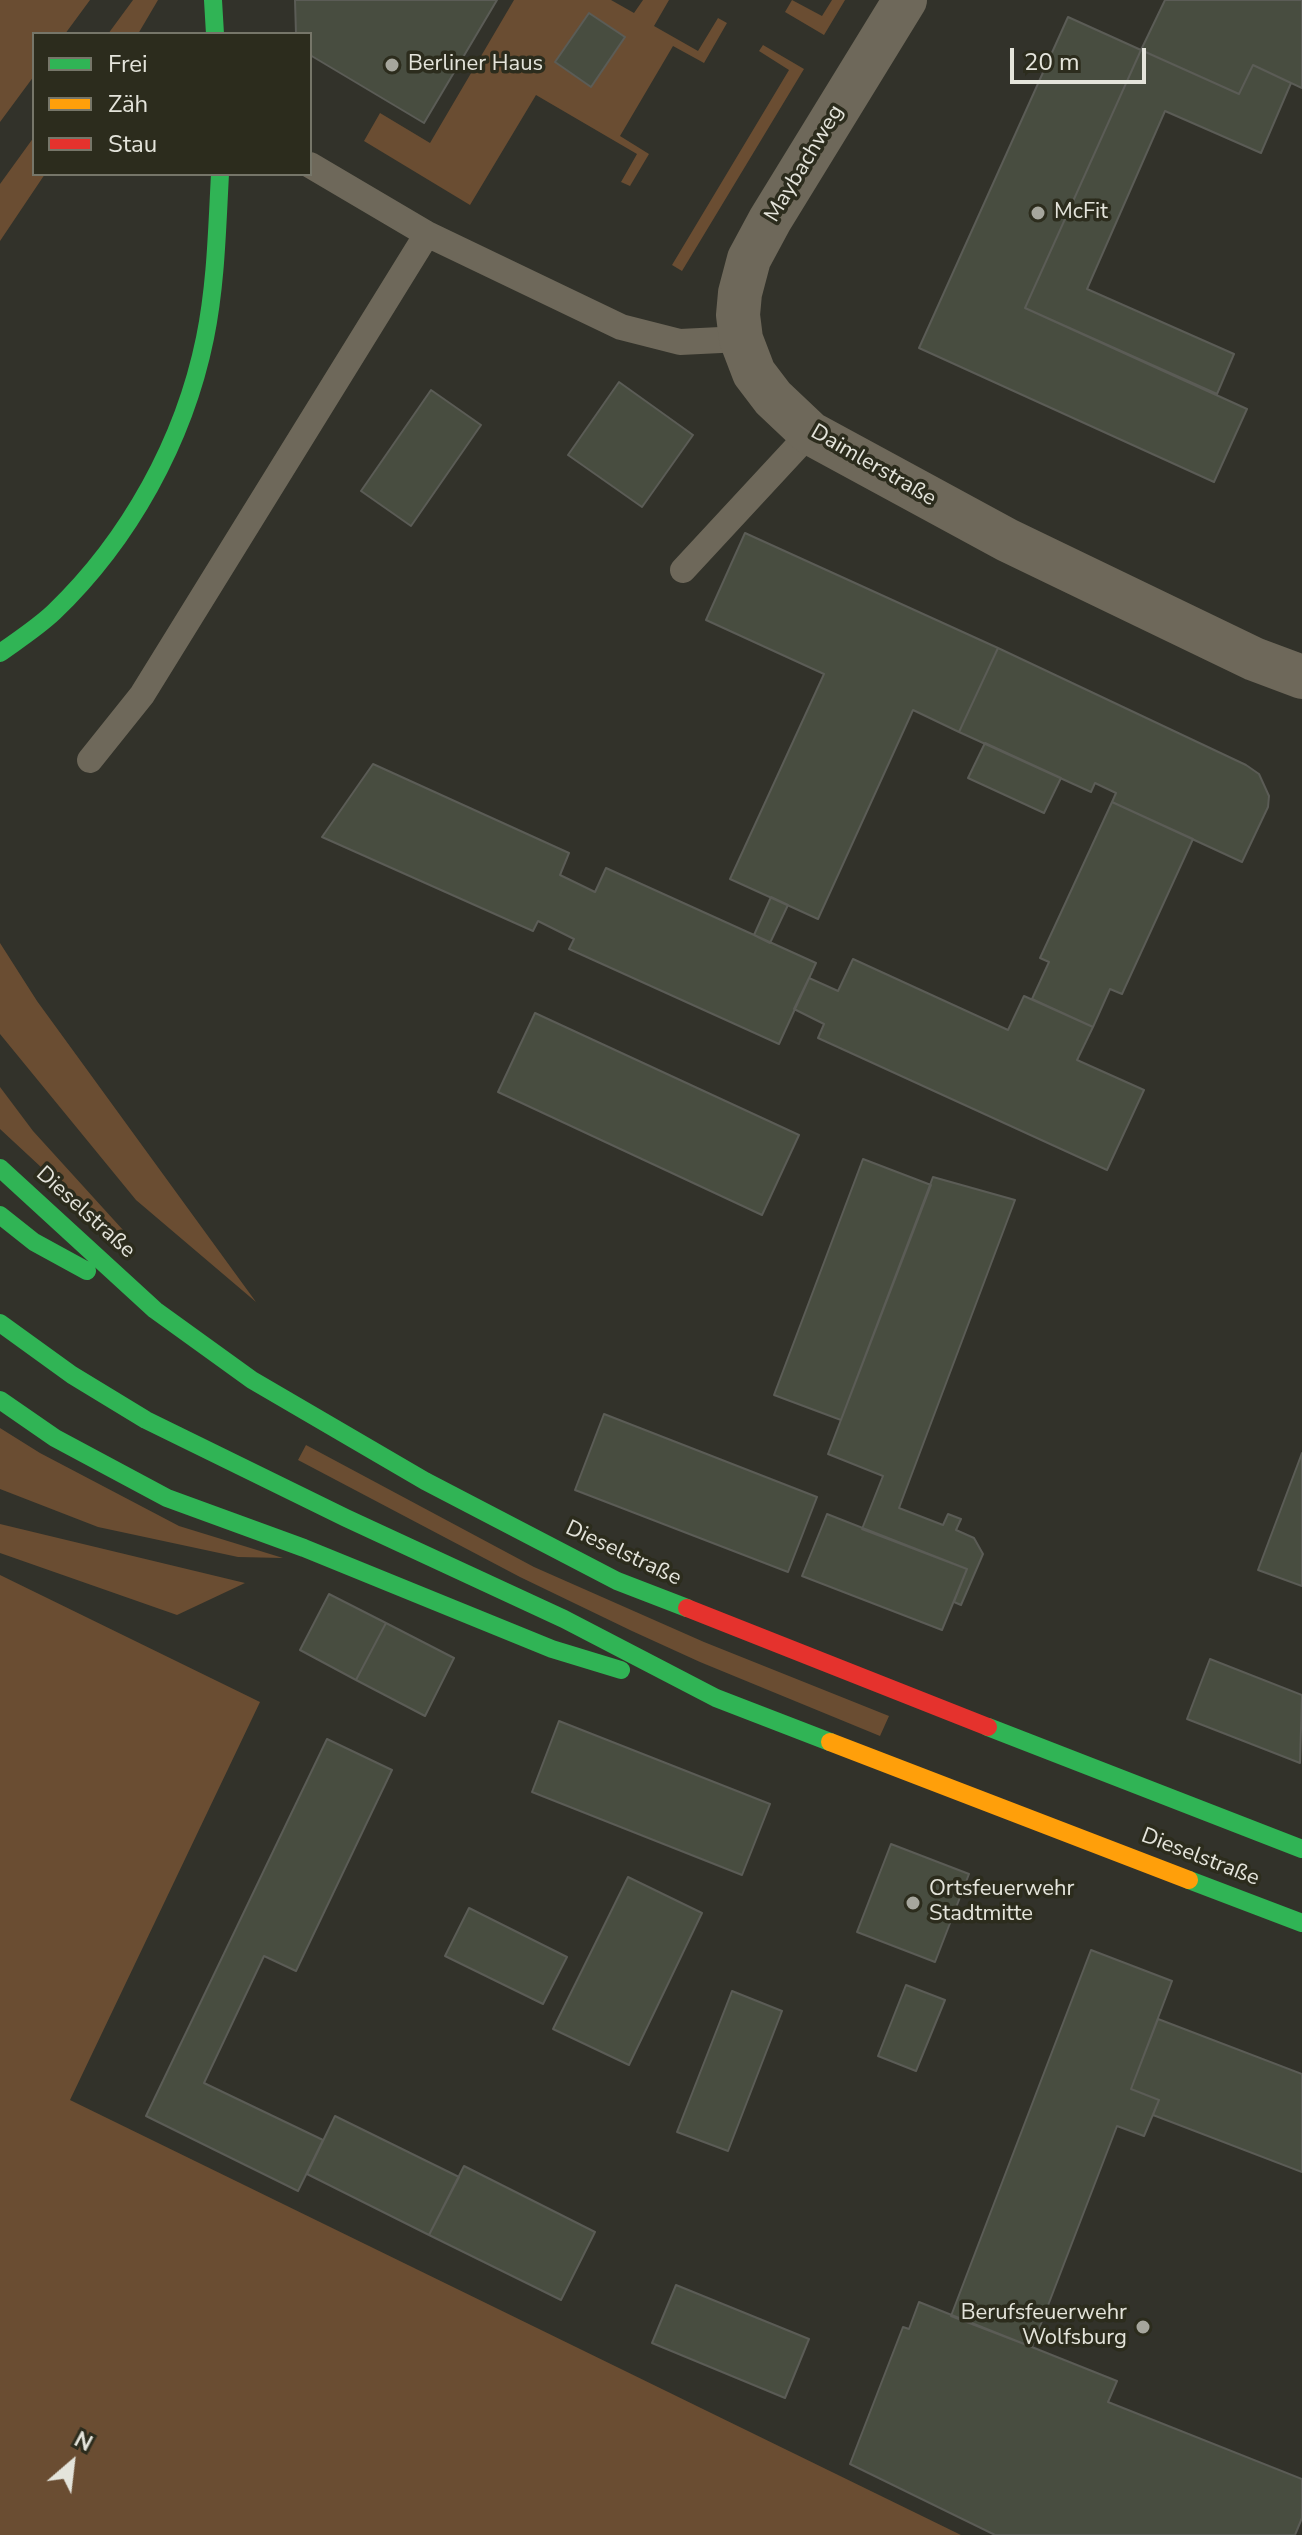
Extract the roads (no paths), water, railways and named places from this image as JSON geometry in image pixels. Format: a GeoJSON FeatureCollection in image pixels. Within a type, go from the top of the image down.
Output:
{"type":"FeatureCollection","features":[{"type":"Feature","properties":{"kind":"main road"},"geometry":{"type":"LineString","coordinates":[[213,0],[215,32]]}},
{"type":"Feature","properties":{"kind":"main road"},"geometry":{"type":"LineString","coordinates":[[0,653],[52,613],[111,550],[156,476],[193,392],[212,297],[220,176]]}},
{"type":"Feature","properties":{"kind":"main road","name":"Dieselstraße"},"geometry":{"type":"LineString","coordinates":[[0,1168],[155,1310],[265,1388],[425,1481],[617,1581],[1302,1849]]}},
{"type":"Feature","properties":{"kind":"main road"},"geometry":{"type":"LineString","coordinates":[[0,1215],[34,1242],[155,1310]]}},
{"type":"Feature","properties":{"kind":"main road","name":"Dieselstraße"},"geometry":{"type":"LineString","coordinates":[[0,1323],[72,1375],[146,1420],[346,1518],[564,1619],[716,1698],[1302,1923]]}},
{"type":"Feature","properties":{"kind":"main road"},"geometry":{"type":"LineString","coordinates":[[0,1400],[55,1438],[167,1498],[304,1548],[552,1649],[716,1698]]}},
{"type":"Feature","properties":{"kind":"street","name":"Maybachweg"},"geometry":{"type":"LineString","coordinates":[[741,339],[739,304],[749,259],[905,0]]}},
{"type":"Feature","properties":{"kind":"street","name":"Daimlerstraße"},"geometry":{"type":"LineString","coordinates":[[741,339],[754,373],[773,398],[810,433],[1007,540],[1254,659],[1302,677]]}},
{"type":"Feature","properties":{"kind":"lane"},"geometry":{"type":"LineString","coordinates":[[312,166],[427,234],[621,327],[680,342],[741,339]]}},
{"type":"Feature","properties":{"kind":"lane"},"geometry":{"type":"LineString","coordinates":[[90,760],[142,695],[427,234]]}},
{"type":"Feature","properties":{"kind":"lane"},"geometry":{"type":"LineString","coordinates":[[683,570],[810,433]]}},
{"type":"Feature","properties":{"kind":"place","name":"Berliner Haus"},"geometry":{"type":"Point","coordinates":[392,65]}},
{"type":"Feature","properties":{"kind":"place","name":"McFit"},"geometry":{"type":"Point","coordinates":[1038,213]}},
{"type":"Feature","properties":{"kind":"place","name":"Ortsfeuerwehr Stadtmitte"},"geometry":{"type":"Point","coordinates":[913,1903]}},
{"type":"Feature","properties":{"kind":"place","name":"Berufsfeuerwehr Wolfsburg"},"geometry":{"type":"Point","coordinates":[1143,2327]}}]}
